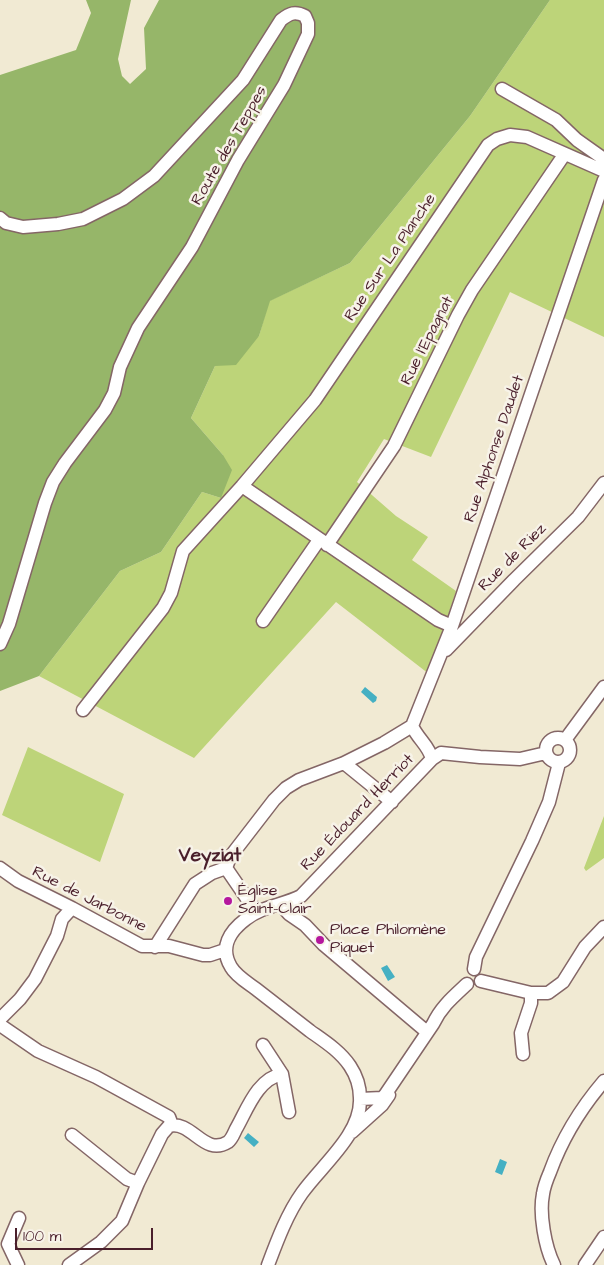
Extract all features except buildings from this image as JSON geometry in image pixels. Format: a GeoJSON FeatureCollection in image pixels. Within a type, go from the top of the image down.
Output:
{"type":"FeatureCollection","features":[{"type":"Feature","properties":{"kind":"street","name":"Route des Teppes"},"geometry":{"type":"LineString","coordinates":[[0,218],[6,223],[23,227],[58,224],[83,218],[123,199],[154,176],[243,80],[281,20],[289,14],[298,12],[305,16],[308,23],[308,34],[284,85],[238,160],[192,247],[138,328],[120,367],[114,393],[105,410],[64,463],[53,482],[9,624],[0,644]]}},
{"type":"Feature","properties":{"kind":"street"},"geometry":{"type":"LineString","coordinates":[[502,89],[556,120],[577,140],[604,159]]}},
{"type":"Feature","properties":{"kind":"street","name":"Rue Sur La Planche"},"geometry":{"type":"LineString","coordinates":[[83,710],[163,608],[171,593],[183,551],[242,486],[315,400],[488,145],[497,139],[510,136],[527,137],[564,155],[604,171]]}},
{"type":"Feature","properties":{"kind":"street","name":"Rue l'Epagnat"},"geometry":{"type":"LineString","coordinates":[[263,621],[394,446],[472,290],[564,155]]}},
{"type":"Feature","properties":{"kind":"street","name":"Rue Alphonse Daudet"},"geometry":{"type":"LineString","coordinates":[[412,726],[452,626],[604,180]]}},
{"type":"Feature","properties":{"kind":"street","name":"Rue de Riez"},"geometry":{"type":"LineString","coordinates":[[442,654],[578,517],[604,483]]}},
{"type":"Feature","properties":{"kind":"street"},"geometry":{"type":"LineString","coordinates":[[242,486],[438,620],[452,626]]}},
{"type":"Feature","properties":{"kind":"street"},"geometry":{"type":"LineString","coordinates":[[565,740],[604,686]]}},
{"type":"Feature","properties":{"kind":"street"},"geometry":{"type":"LineString","coordinates":[[226,868],[230,856],[274,800],[286,788],[299,780],[344,763],[384,743],[412,726],[416,736],[430,751],[432,759],[441,753],[480,757],[520,758],[546,753]]}},
{"type":"Feature","properties":{"kind":"street"},"geometry":{"type":"LineString","coordinates":[[553,739],[565,740],[570,746],[570,753],[566,760],[559,763],[552,761],[546,753],[547,745],[553,739]]}},
{"type":"Feature","properties":{"kind":"street","name":"Rue Édouard Herriot"},"geometry":{"type":"LineString","coordinates":[[225,950],[226,943],[235,928],[258,911],[302,896],[432,759]]}},
{"type":"Feature","properties":{"kind":"street"},"geometry":{"type":"LineString","coordinates":[[344,763],[392,802]]}},
{"type":"Feature","properties":{"kind":"street"},"geometry":{"type":"LineString","coordinates":[[474,969],[476,957],[549,802],[559,763]]}},
{"type":"Feature","properties":{"kind":"street","name":"Rue de Jarbonne"},"geometry":{"type":"LineString","coordinates":[[0,868],[18,882],[72,908],[142,946],[169,946],[203,955],[210,955],[225,950]]}},
{"type":"Feature","properties":{"kind":"street"},"geometry":{"type":"LineString","coordinates":[[226,868],[258,911]]}},
{"type":"Feature","properties":{"kind":"street"},"geometry":{"type":"LineString","coordinates":[[155,947],[195,884],[212,873],[226,868]]}},
{"type":"Feature","properties":{"kind":"street"},"geometry":{"type":"LineString","coordinates":[[280,904],[289,914],[305,925],[324,945],[427,1032]]}},
{"type":"Feature","properties":{"kind":"street"},"geometry":{"type":"LineString","coordinates":[[0,1020],[35,979],[57,936],[62,919],[72,908]]}},
{"type":"Feature","properties":{"kind":"street"},"geometry":{"type":"LineString","coordinates":[[481,981],[531,993],[548,993],[563,982],[585,947],[604,927]]}},
{"type":"Feature","properties":{"kind":"street"},"geometry":{"type":"LineString","coordinates":[[225,950],[229,963],[235,973],[331,1046],[344,1059],[355,1075],[360,1099],[354,1124],[346,1138],[302,1193],[284,1226],[268,1265]]}},
{"type":"Feature","properties":{"kind":"street"},"geometry":{"type":"LineString","coordinates":[[469,969],[478,970],[481,974],[481,981],[477,985],[471,986],[467,984],[464,976],[466,972],[469,969]]}},
{"type":"Feature","properties":{"kind":"street"},"geometry":{"type":"LineString","coordinates":[[360,1099],[382,1098],[394,1083],[444,1005],[467,984]]}},
{"type":"Feature","properties":{"kind":"street"},"geometry":{"type":"LineString","coordinates":[[524,1054],[521,1033],[531,1002],[531,993]]}},
{"type":"Feature","properties":{"kind":"street"},"geometry":{"type":"LineString","coordinates":[[0,1025],[38,1052],[96,1077],[169,1117],[172,1125]]}},
{"type":"Feature","properties":{"kind":"street"},"geometry":{"type":"LineString","coordinates":[[263,1045],[282,1074],[289,1112]]}},
{"type":"Feature","properties":{"kind":"street"},"geometry":{"type":"LineString","coordinates":[[69,1265],[101,1242],[122,1221],[162,1134],[169,1126],[177,1125],[186,1128],[208,1145],[218,1146],[230,1141],[254,1095],[270,1078],[282,1074]]}},
{"type":"Feature","properties":{"kind":"street"},"geometry":{"type":"LineString","coordinates":[[554,1265],[545,1240],[543,1191],[557,1153],[585,1103],[604,1081]]}},
{"type":"Feature","properties":{"kind":"street"},"geometry":{"type":"LineString","coordinates":[[346,1138],[382,1104],[394,1083]]}},
{"type":"Feature","properties":{"kind":"street"},"geometry":{"type":"LineString","coordinates":[[72,1135],[127,1179],[138,1183]]}},
{"type":"Feature","properties":{"kind":"street"},"geometry":{"type":"LineString","coordinates":[[18,1265],[8,1244],[19,1218]]}},
{"type":"Feature","properties":{"kind":"street"},"geometry":{"type":"LineString","coordinates":[[585,1265],[604,1237]]}},
{"type":"Feature","properties":{"kind":"green space"},"geometry":{"type":"Polygon","coordinates":[[[86,0],[131,0],[118,59],[122,76],[130,84],[146,69],[144,28],[159,0],[550,0],[470,116],[350,263],[270,301],[259,336],[236,365],[215,366],[191,418],[223,455],[232,470],[221,498],[202,492],[161,552],[120,571],[39,676],[0,691],[0,75],[76,50],[91,13],[86,0]]]}},
{"type":"Feature","properties":{"kind":"green space"},"geometry":{"type":"Polygon","coordinates":[[[550,0],[604,0],[604,337],[510,292],[431,457],[384,439],[357,482],[396,516],[428,537],[412,560],[456,591],[429,674],[336,602],[194,758],[39,676],[120,571],[161,552],[202,492],[221,498],[223,455],[191,418],[215,366],[259,336],[269,301],[350,263],[470,116],[550,0]]]}},
{"type":"Feature","properties":{"kind":"green space"},"geometry":{"type":"Polygon","coordinates":[[[28,747],[124,794],[100,862],[2,815],[28,747]]]}},
{"type":"Feature","properties":{"kind":"green space"},"geometry":{"type":"Polygon","coordinates":[[[604,816],[604,858],[586,871],[584,868],[604,816]]]}},
{"type":"Feature","properties":{"kind":"water"},"geometry":{"type":"Polygon","coordinates":[[[365,687],[377,697],[373,703],[361,692],[365,687]]]}},
{"type":"Feature","properties":{"kind":"water"},"geometry":{"type":"Polygon","coordinates":[[[387,965],[395,977],[388,981],[381,968],[387,965]]]}},
{"type":"Feature","properties":{"kind":"water"},"geometry":{"type":"Polygon","coordinates":[[[248,1133],[259,1142],[254,1147],[244,1138],[248,1133]]]}},
{"type":"Feature","properties":{"kind":"water"},"geometry":{"type":"Polygon","coordinates":[[[500,1159],[507,1162],[502,1175],[495,1172],[500,1159]]]}},
{"type":"Feature","properties":{"kind":"place","name":"Église Saint-Clair"},"geometry":{"type":"Point","coordinates":[228,901]}},
{"type":"Feature","properties":{"kind":"place","name":"Place Philomène Piquet"},"geometry":{"type":"Point","coordinates":[320,940]}},
{"type":"Feature","properties":{"kind":"district","name":"Veyziat"},"geometry":{"type":"Point","coordinates":[210,857]}}]}
